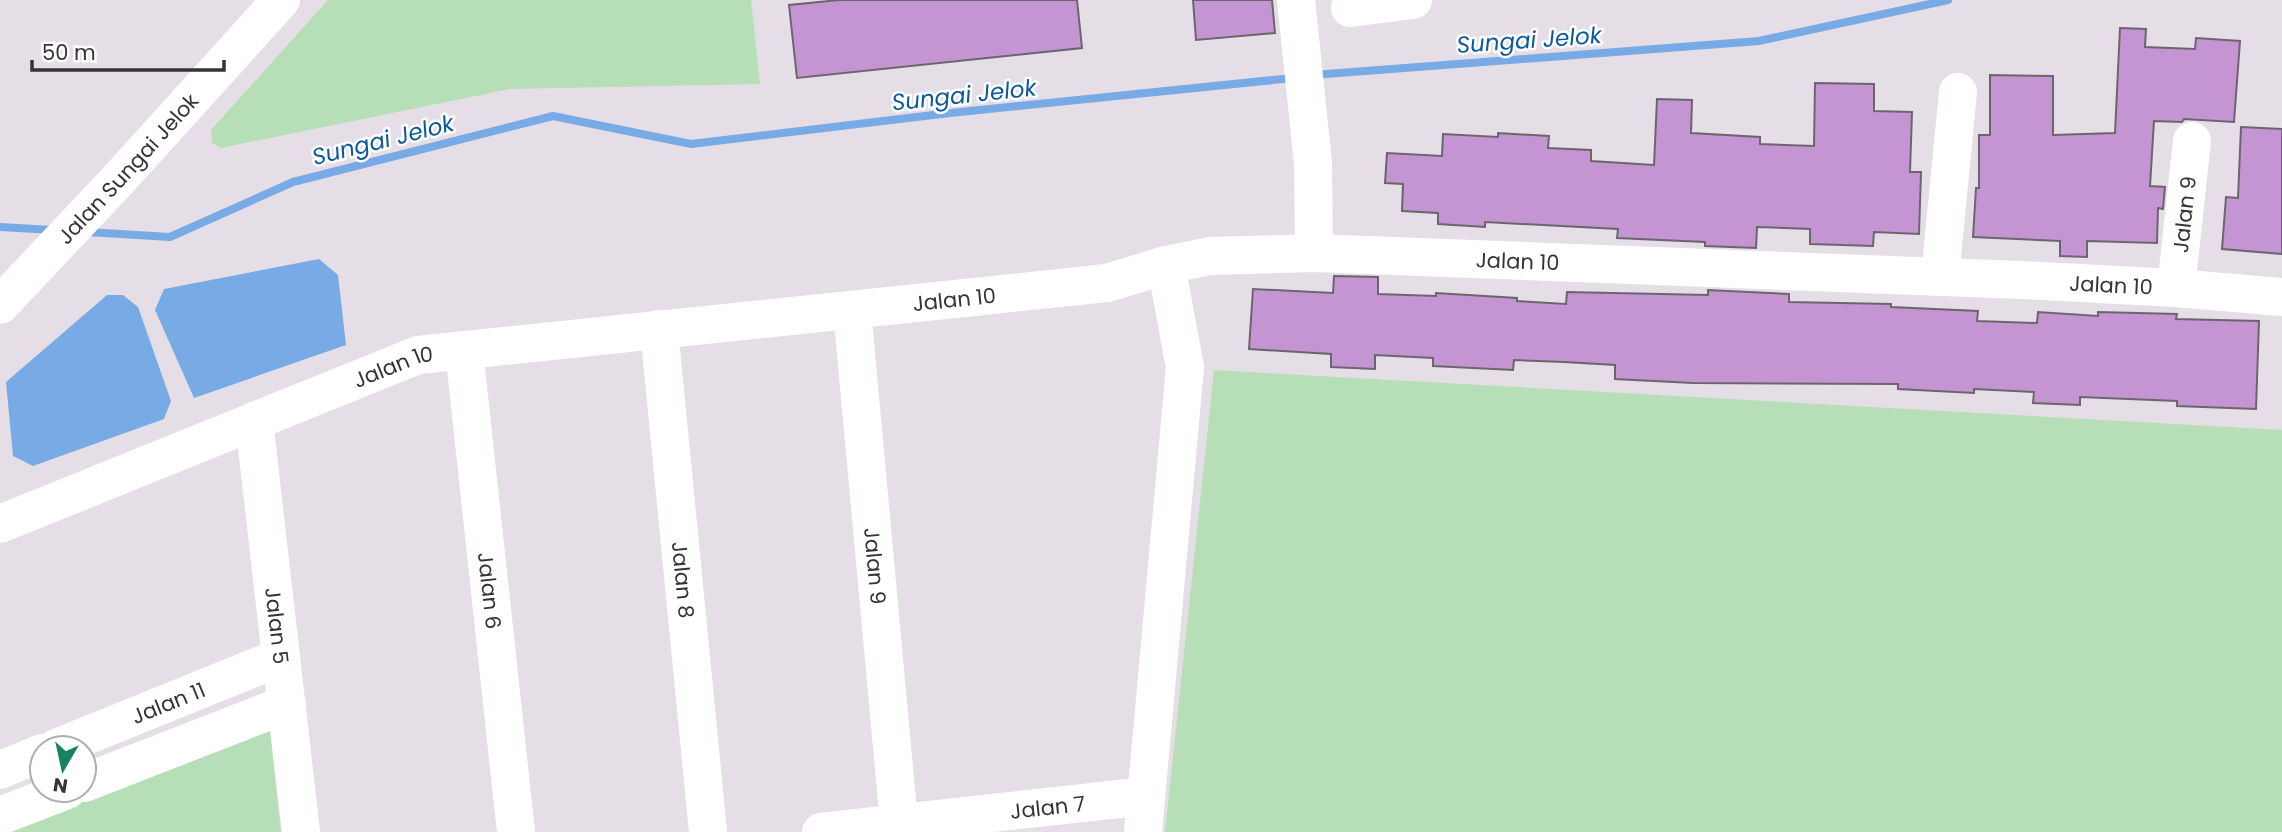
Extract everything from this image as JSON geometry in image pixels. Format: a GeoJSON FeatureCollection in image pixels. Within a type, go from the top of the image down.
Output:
{"type":"FeatureCollection","features":[{"type":"Feature","properties":{"kind":"street","name":"Jalan Sungai Jelok"},"geometry":{"type":"LineString","coordinates":[[0,304],[118,180],[281,0]]}},
{"type":"Feature","properties":{"kind":"street"},"geometry":{"type":"LineString","coordinates":[[1350,8],[1413,0]]}},
{"type":"Feature","properties":{"kind":"street"},"geometry":{"type":"LineString","coordinates":[[1298,18],[1312,163],[1314,253]]}},
{"type":"Feature","properties":{"kind":"street"},"geometry":{"type":"LineString","coordinates":[[1940,276],[1958,92]]}},
{"type":"Feature","properties":{"kind":"street","name":"Jalan 9"},"geometry":{"type":"LineString","coordinates":[[2176,288],[2192,141]]}},
{"type":"Feature","properties":{"kind":"street","name":"Jalan 10"},"geometry":{"type":"LineString","coordinates":[[0,524],[418,355],[1107,283],[1166,265],[1210,256],[1314,253],[1940,276],[2176,288],[2282,297]]}},
{"type":"Feature","properties":{"kind":"street"},"geometry":{"type":"LineString","coordinates":[[1145,814],[1185,367],[1166,265]]}},
{"type":"Feature","properties":{"kind":"street","name":"Jalan 9"},"geometry":{"type":"LineString","coordinates":[[852,310],[899,823]]}},
{"type":"Feature","properties":{"kind":"street","name":"Jalan 8"},"geometry":{"type":"LineString","coordinates":[[659,329],[708,832]]}},
{"type":"Feature","properties":{"kind":"street","name":"Jalan 6"},"geometry":{"type":"LineString","coordinates":[[464,350],[516,832]]}},
{"type":"Feature","properties":{"kind":"street","name":"Jalan 5"},"geometry":{"type":"LineString","coordinates":[[254,421],[301,832]]}},
{"type":"Feature","properties":{"kind":"street","name":"Jalan 11"},"geometry":{"type":"LineString","coordinates":[[91,734],[281,657]]}},
{"type":"Feature","properties":{"kind":"street","name":"Jalan 11"},"geometry":{"type":"LineString","coordinates":[[98,778],[287,705]]}},
{"type":"Feature","properties":{"kind":"street"},"geometry":{"type":"LineString","coordinates":[[0,770],[28,759]]}},
{"type":"Feature","properties":{"kind":"street"},"geometry":{"type":"LineString","coordinates":[[0,816],[31,804]]}},
{"type":"Feature","properties":{"kind":"street","name":"Jalan 7"},"geometry":{"type":"LineString","coordinates":[[821,832],[899,823],[1145,814]]}},
{"type":"Feature","properties":{"kind":"green space"},"geometry":{"type":"Polygon","coordinates":[[[328,0],[751,0],[760,84],[510,89],[221,148],[212,143],[211,130],[328,0]]]}},
{"type":"Feature","properties":{"kind":"green space"},"geometry":{"type":"Polygon","coordinates":[[[1214,370],[2282,430],[2282,832],[1165,832],[1214,370]]]}},
{"type":"Feature","properties":{"kind":"green space"},"geometry":{"type":"Polygon","coordinates":[[[269,722],[281,832],[0,832],[68,804],[98,804],[98,792],[269,722]]]}},
{"type":"Feature","properties":{"kind":"water"},"geometry":{"type":"Polygon","coordinates":[[[319,259],[338,275],[346,345],[194,398],[155,310],[164,289],[319,259]]]}},
{"type":"Feature","properties":{"kind":"water"},"geometry":{"type":"Polygon","coordinates":[[[107,295],[123,295],[138,307],[171,401],[164,419],[33,466],[13,456],[6,382],[107,295]]]}},
{"type":"Feature","properties":{"kind":"building"},"geometry":{"type":"Polygon","coordinates":[[[839,0],[1077,0],[1082,48],[797,78],[789,5],[839,0]]]}},
{"type":"Feature","properties":{"kind":"building"},"geometry":{"type":"Polygon","coordinates":[[[1193,0],[1272,0],[1275,33],[1196,40],[1193,0]]]}},
{"type":"Feature","properties":{"kind":"building"},"geometry":{"type":"Polygon","coordinates":[[[2120,28],[2146,29],[2145,47],[2195,49],[2196,38],[2240,41],[2234,122],[2184,119],[2182,122],[2154,121],[2150,186],[2165,187],[2163,209],[2158,208],[2157,243],[2087,241],[2087,257],[2060,256],[2060,241],[1973,237],[1976,188],[1979,188],[1979,135],[1990,135],[1990,75],[2053,76],[2053,135],[2115,133],[2120,28]]]}},
{"type":"Feature","properties":{"kind":"building"},"geometry":{"type":"Polygon","coordinates":[[[1815,83],[1874,84],[1874,111],[1912,112],[1910,172],[1921,172],[1919,234],[1874,232],[1873,246],[1810,244],[1810,229],[1757,227],[1756,248],[1705,246],[1705,242],[1617,238],[1618,229],[1485,222],[1485,227],[1438,224],[1438,213],[1402,211],[1403,184],[1385,183],[1387,153],[1442,156],[1443,134],[1549,136],[1548,148],[1591,150],[1591,161],[1654,165],[1657,99],[1692,100],[1691,133],[1760,137],[1760,144],[1814,146],[1815,83]]]}},
{"type":"Feature","properties":{"kind":"building"},"geometry":{"type":"Polygon","coordinates":[[[2241,127],[2282,129],[2282,254],[2222,249],[2226,197],[2238,198],[2241,127]]]}},
{"type":"Feature","properties":{"kind":"building"},"geometry":{"type":"Polygon","coordinates":[[[1334,276],[1378,277],[1378,294],[1436,296],[1436,293],[1566,304],[1567,292],[1708,295],[1708,290],[1789,294],[1789,302],[1891,304],[1891,307],[1978,311],[1977,321],[2037,323],[2038,312],[2098,316],[2098,312],[2177,314],[2176,319],[2259,321],[2256,409],[2177,406],[2177,401],[2080,397],[2080,405],[2033,403],[2034,392],[1974,389],[1974,393],[1898,389],[1898,384],[1693,383],[1615,379],[1615,365],[1564,362],[1514,360],[1513,370],[1433,366],[1433,358],[1375,355],[1375,369],[1331,367],[1331,354],[1249,349],[1253,289],[1333,293],[1334,276]]]}},
{"type":"Feature","properties":{"kind":"waterway","name":"Sungai Jelok"},"geometry":{"type":"LineString","coordinates":[[1313,75],[1759,41],[1948,0]]}},
{"type":"Feature","properties":{"kind":"waterway","name":"Sungai Jelok"},"geometry":{"type":"LineString","coordinates":[[87,232],[170,237],[293,182],[553,116],[691,144],[950,113],[1293,78]]}},
{"type":"Feature","properties":{"kind":"waterway","name":"Sungai Jelok"},"geometry":{"type":"LineString","coordinates":[[0,227],[53,230]]}}]}
